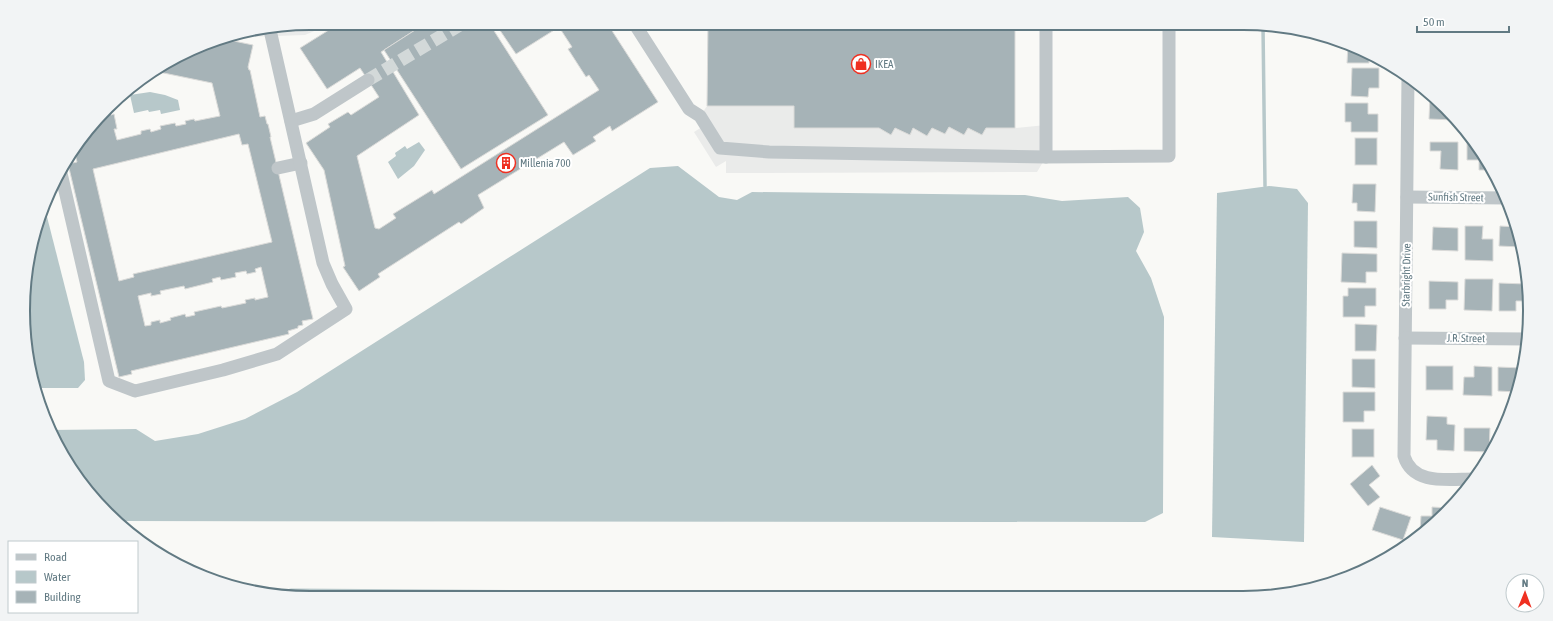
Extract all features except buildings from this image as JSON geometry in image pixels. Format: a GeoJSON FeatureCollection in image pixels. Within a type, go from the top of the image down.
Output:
{"type":"FeatureCollection","features":[{"type":"Feature","properties":{"kind":"street"},"geometry":{"type":"LineString","coordinates":[[638,30],[688,109],[700,116],[720,148],[769,152],[1046,157],[1169,156],[1169,30]]}},
{"type":"Feature","properties":{"kind":"street"},"geometry":{"type":"LineString","coordinates":[[1046,30],[1046,157]]}},
{"type":"Feature","properties":{"kind":"street"},"geometry":{"type":"LineString","coordinates":[[63,180],[109,381],[135,391],[223,370],[277,354],[346,309],[332,284],[323,263],[271,33]]}},
{"type":"Feature","properties":{"kind":"street"},"geometry":{"type":"LineString","coordinates":[[291,121],[314,114],[368,80]]}},
{"type":"Feature","properties":{"kind":"street","name":"Starbright Drive"},"geometry":{"type":"LineString","coordinates":[[1408,84],[1403,451],[1405,462],[1412,471],[1417,474],[1429,478],[1467,479]]}},
{"type":"Feature","properties":{"kind":"street"},"geometry":{"type":"LineString","coordinates":[[278,168],[300,163]]}},
{"type":"Feature","properties":{"kind":"street","name":"Sunfish Street"},"geometry":{"type":"LineString","coordinates":[[1407,197],[1500,198]]}},
{"type":"Feature","properties":{"kind":"street","name":"J.R. Street"},"geometry":{"type":"LineString","coordinates":[[1405,338],[1521,339]]}},
{"type":"Feature","properties":{"kind":"shaded area"},"geometry":{"type":"Polygon","coordinates":[[[317,30],[305,35],[249,37],[274,32],[317,30]]]}},
{"type":"Feature","properties":{"kind":"shaded area"},"geometry":{"type":"Polygon","coordinates":[[[707,106],[794,106],[794,128],[879,128],[891,135],[895,128],[910,135],[913,128],[927,136],[932,128],[945,134],[949,127],[964,135],[968,128],[982,135],[986,128],[1015,128],[1046,125],[1046,157],[1037,172],[726,173],[726,161],[716,167],[694,132],[702,127],[700,116],[707,106]]]}},
{"type":"Feature","properties":{"kind":"water"},"geometry":{"type":"Polygon","coordinates":[[[150,92],[165,95],[178,100],[180,110],[161,114],[160,110],[149,112],[148,110],[134,113],[130,96],[132,95],[150,92]]]}},
{"type":"Feature","properties":{"kind":"water"},"geometry":{"type":"Polygon","coordinates":[[[419,142],[425,150],[414,166],[398,179],[388,162],[396,156],[395,153],[405,146],[407,149],[419,142]]]}},
{"type":"Feature","properties":{"kind":"water"},"geometry":{"type":"Polygon","coordinates":[[[678,166],[719,197],[737,200],[752,192],[1025,195],[1062,201],[1128,197],[1140,208],[1144,232],[1136,251],[1151,278],[1164,317],[1163,513],[1145,522],[126,521],[112,509],[88,481],[77,466],[57,430],[136,429],[155,441],[198,434],[245,419],[297,392],[650,168],[678,166]]]}},
{"type":"Feature","properties":{"kind":"water"},"geometry":{"type":"Polygon","coordinates":[[[1269,186],[1297,189],[1308,203],[1304,542],[1212,537],[1217,193],[1269,186]]]}},
{"type":"Feature","properties":{"kind":"water"},"geometry":{"type":"Polygon","coordinates":[[[47,215],[84,362],[85,380],[78,388],[41,388],[35,365],[32,347],[30,310],[32,274],[35,256],[47,215]]]}},
{"type":"Feature","properties":{"kind":"waterway"},"geometry":{"type":"LineString","coordinates":[[1263,31],[1265,186]]}},
{"type":"Feature","properties":{"kind":"tunnel"},"geometry":{"type":"LineString","coordinates":[[368,80],[451,30]]}},
{"type":"Feature","properties":{"kind":"place","name":"IKEA"},"geometry":{"type":"Point","coordinates":[861,64]}},
{"type":"Feature","properties":{"kind":"place","name":"Millenia 700"},"geometry":{"type":"Point","coordinates":[506,163]}}]}
